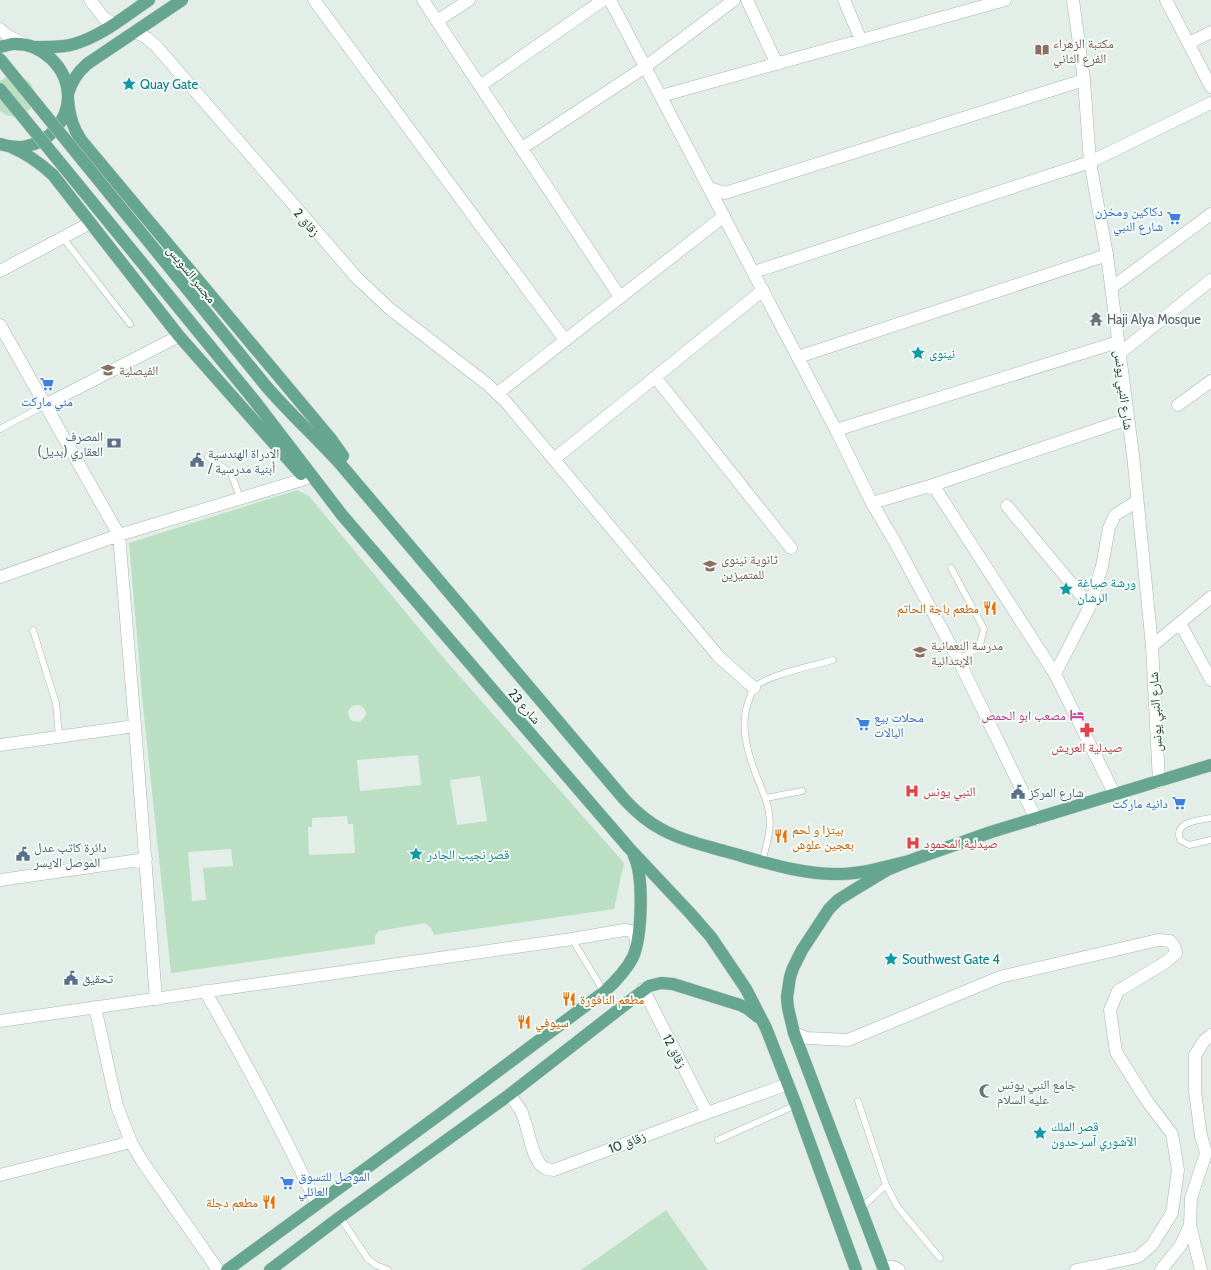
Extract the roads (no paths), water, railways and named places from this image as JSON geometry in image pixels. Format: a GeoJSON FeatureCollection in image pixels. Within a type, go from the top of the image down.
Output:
{"type":"FeatureCollection","features":[{"type":"Feature","properties":{"kind":"main road"},"geometry":{"type":"LineString","coordinates":[[0,47],[12,44],[32,47],[60,47],[73,45],[89,39],[114,24],[148,0]]}},
{"type":"Feature","properties":{"kind":"main road"},"geometry":{"type":"LineString","coordinates":[[6,146],[28,146],[43,140],[55,130],[64,116],[70,88],[80,71],[87,64],[182,0]]}},
{"type":"Feature","properties":{"kind":"main road"},"geometry":{"type":"LineString","coordinates":[[32,47],[48,55],[59,67],[66,81],[72,124],[78,136],[330,439],[371,499]]}},
{"type":"Feature","properties":{"kind":"main road","name":"مجسر السويس"},"geometry":{"type":"LineString","coordinates":[[0,59],[281,404],[319,440],[371,499]]}},
{"type":"Feature","properties":{"kind":"main road"},"geometry":{"type":"LineString","coordinates":[[0,89],[254,400],[342,515]]}},
{"type":"Feature","properties":{"kind":"main road"},"geometry":{"type":"LineString","coordinates":[[6,146],[24,153],[40,162],[53,175],[179,336],[305,479],[342,515]]}},
{"type":"Feature","properties":{"kind":"main road","name":"شارع 23"},"geometry":{"type":"LineString","coordinates":[[371,499],[624,799],[646,820],[662,830],[691,841],[762,862],[800,871],[820,874],[868,871],[909,860]]}},
{"type":"Feature","properties":{"kind":"main road","name":"شارع 23"},"geometry":{"type":"LineString","coordinates":[[342,515],[629,848],[690,912],[711,938],[746,989],[766,1028]]}},
{"type":"Feature","properties":{"kind":"main road"},"geometry":{"type":"LineString","coordinates":[[882,1269],[861,1208],[794,1033],[788,1008],[787,997],[790,978],[802,950],[822,919],[838,900],[887,870],[909,860],[991,832],[1211,765]]}},
{"type":"Feature","properties":{"kind":"main road"},"geometry":{"type":"LineString","coordinates":[[227,1270],[604,992],[616,981],[634,955],[640,911],[640,879],[638,868],[629,848]]}},
{"type":"Feature","properties":{"kind":"main road"},"geometry":{"type":"LineString","coordinates":[[272,1269],[340,1217],[509,1095],[643,989],[655,984],[667,983],[724,1000],[748,1009],[755,1013],[766,1028],[796,1105],[856,1270]]}},
{"type":"Feature","properties":{"kind":"street"},"geometry":{"type":"LineString","coordinates":[[90,0],[104,18],[114,24]]}},
{"type":"Feature","properties":{"kind":"street"},"geometry":{"type":"LineString","coordinates":[[314,0],[565,340]]}},
{"type":"Feature","properties":{"kind":"street"},"geometry":{"type":"LineString","coordinates":[[424,0],[620,297]]}},
{"type":"Feature","properties":{"kind":"street"},"geometry":{"type":"LineString","coordinates":[[437,21],[469,0]]}},
{"type":"Feature","properties":{"kind":"street"},"geometry":{"type":"LineString","coordinates":[[480,86],[603,0]]}},
{"type":"Feature","properties":{"kind":"street"},"geometry":{"type":"LineString","coordinates":[[610,0],[754,272],[872,503],[896,544],[958,659],[1036,819]]}},
{"type":"Feature","properties":{"kind":"street"},"geometry":{"type":"LineString","coordinates":[[522,148],[645,67],[734,0]]}},
{"type":"Feature","properties":{"kind":"street"},"geometry":{"type":"LineString","coordinates":[[748,0],[777,64]]}},
{"type":"Feature","properties":{"kind":"street"},"geometry":{"type":"LineString","coordinates":[[844,0],[861,40]]}},
{"type":"Feature","properties":{"kind":"street"},"geometry":{"type":"LineString","coordinates":[[661,96],[1005,0]]}},
{"type":"Feature","properties":{"kind":"street","name":"شارع النبي يونس"},"geometry":{"type":"LineString","coordinates":[[1073,0],[1084,80],[1090,162],[1107,255],[1128,419],[1152,646],[1159,782]]}},
{"type":"Feature","properties":{"kind":"street"},"geometry":{"type":"LineString","coordinates":[[1166,0],[1211,87]]}},
{"type":"Feature","properties":{"kind":"street"},"geometry":{"type":"LineString","coordinates":[[0,29],[8,36],[32,47]]}},
{"type":"Feature","properties":{"kind":"street","name":"زقاق 2"},"geometry":{"type":"LineString","coordinates":[[135,32],[146,38],[157,47],[357,278],[390,309],[498,393],[719,657],[754,688]]}},
{"type":"Feature","properties":{"kind":"street"},"geometry":{"type":"LineString","coordinates":[[1189,43],[1211,32]]}},
{"type":"Feature","properties":{"kind":"street"},"geometry":{"type":"LineString","coordinates":[[709,188],[725,193],[1084,80]]}},
{"type":"Feature","properties":{"kind":"street"},"geometry":{"type":"LineString","coordinates":[[754,272],[1090,162],[1211,103]]}},
{"type":"Feature","properties":{"kind":"street"},"geometry":{"type":"LineString","coordinates":[[1111,288],[1211,214]]}},
{"type":"Feature","properties":{"kind":"street"},"geometry":{"type":"LineString","coordinates":[[498,393],[724,216]]}},
{"type":"Feature","properties":{"kind":"street"},"geometry":{"type":"LineString","coordinates":[[0,271],[90,223]]}},
{"type":"Feature","properties":{"kind":"street"},"geometry":{"type":"LineString","coordinates":[[798,357],[1107,255]]}},
{"type":"Feature","properties":{"kind":"street"},"geometry":{"type":"LineString","coordinates":[[836,430],[1119,347],[1211,280]]}},
{"type":"Feature","properties":{"kind":"street"},"geometry":{"type":"LineString","coordinates":[[554,459],[763,290]]}},
{"type":"Feature","properties":{"kind":"street"},"geometry":{"type":"LineString","coordinates":[[0,325],[118,535],[146,859],[156,999]]}},
{"type":"Feature","properties":{"kind":"street"},"geometry":{"type":"LineString","coordinates":[[46,405],[179,336]]}},
{"type":"Feature","properties":{"kind":"street"},"geometry":{"type":"LineString","coordinates":[[655,377],[791,548]]}},
{"type":"Feature","properties":{"kind":"street"},"geometry":{"type":"LineString","coordinates":[[1178,405],[1211,381]]}},
{"type":"Feature","properties":{"kind":"street"},"geometry":{"type":"LineString","coordinates":[[872,503],[933,485],[1128,419]]}},
{"type":"Feature","properties":{"kind":"street"},"geometry":{"type":"LineString","coordinates":[[0,577],[118,535],[305,479]]}},
{"type":"Feature","properties":{"kind":"street"},"geometry":{"type":"LineString","coordinates":[[933,485],[1055,674],[1115,795]]}},
{"type":"Feature","properties":{"kind":"street"},"geometry":{"type":"LineString","coordinates":[[1055,674],[1090,606],[1102,566],[1109,528],[1115,515],[1137,501]]}},
{"type":"Feature","properties":{"kind":"street"},"geometry":{"type":"LineString","coordinates":[[1007,506],[1090,606]]}},
{"type":"Feature","properties":{"kind":"street"},"geometry":{"type":"LineString","coordinates":[[1152,646],[1211,597]]}},
{"type":"Feature","properties":{"kind":"street"},"geometry":{"type":"LineString","coordinates":[[1180,623],[1211,680]]}},
{"type":"Feature","properties":{"kind":"street"},"geometry":{"type":"LineString","coordinates":[[0,745],[135,726]]}},
{"type":"Feature","properties":{"kind":"street"},"geometry":{"type":"LineString","coordinates":[[0,880],[146,859]]}},
{"type":"Feature","properties":{"kind":"street"},"geometry":{"type":"LineString","coordinates":[[0,1019],[205,992],[572,939],[617,930],[630,930],[635,935],[636,944]]}},
{"type":"Feature","properties":{"kind":"street"},"geometry":{"type":"LineString","coordinates":[[794,1033],[807,1038],[848,1040],[1000,977],[1158,940],[1170,941],[1176,952],[1166,962],[1118,992],[1110,1010],[1116,1052],[1147,1101],[1172,1134],[1178,1170],[1172,1213],[1152,1245],[1138,1257],[1076,1270]]}},
{"type":"Feature","properties":{"kind":"street","name":"زقاق 12"},"geometry":{"type":"LineString","coordinates":[[643,989],[706,1113]]}},
{"type":"Feature","properties":{"kind":"street"},"geometry":{"type":"LineString","coordinates":[[205,992],[262,1093],[290,1146],[317,1204]]}},
{"type":"Feature","properties":{"kind":"street"},"geometry":{"type":"LineString","coordinates":[[95,1007],[116,1106],[131,1142],[142,1161],[218,1270]]}},
{"type":"Feature","properties":{"kind":"street"},"geometry":{"type":"LineString","coordinates":[[1201,1270],[1190,1225],[1192,1198],[1207,1164],[1206,1153],[1201,1136],[1195,1092],[1195,1055],[1204,1041],[1211,1035]]}},
{"type":"Feature","properties":{"kind":"street","name":"زقاق 10"},"geometry":{"type":"LineString","coordinates":[[509,1095],[520,1109],[536,1158],[547,1170],[554,1170],[788,1084]]}},
{"type":"Feature","properties":{"kind":"street"},"geometry":{"type":"LineString","coordinates":[[0,1175],[131,1142]]}},
{"type":"Feature","properties":{"kind":"street"},"geometry":{"type":"LineString","coordinates":[[1161,1270],[1181,1245],[1190,1225]]}},
{"type":"Feature","properties":{"kind":"street"},"geometry":{"type":"LineString","coordinates":[[882,1269],[888,1266],[895,1267],[899,1270]]}},
{"type":"Feature","properties":{"kind":"lane"},"geometry":{"type":"LineString","coordinates":[[64,238],[130,324]]}},
{"type":"Feature","properties":{"kind":"lane"},"geometry":{"type":"LineString","coordinates":[[0,429],[46,405]]}},
{"type":"Feature","properties":{"kind":"lane"},"geometry":{"type":"LineString","coordinates":[[208,457],[231,474],[240,498]]}},
{"type":"Feature","properties":{"kind":"lane"},"geometry":{"type":"LineString","coordinates":[[951,568],[984,628],[979,648],[958,659]]}},
{"type":"Feature","properties":{"kind":"lane"},"geometry":{"type":"LineString","coordinates":[[33,630],[56,703],[59,736]]}},
{"type":"Feature","properties":{"kind":"lane"},"geometry":{"type":"LineString","coordinates":[[762,862],[770,830],[770,815],[766,798],[751,761],[744,729],[746,709],[754,688],[767,680],[833,660]]}},
{"type":"Feature","properties":{"kind":"lane"},"geometry":{"type":"LineString","coordinates":[[766,798],[802,791]]}},
{"type":"Feature","properties":{"kind":"lane"},"geometry":{"type":"LineString","coordinates":[[1211,818],[1187,824],[1180,828],[1178,834],[1180,840],[1189,845],[1211,840]]}},
{"type":"Feature","properties":{"kind":"lane"},"geometry":{"type":"LineString","coordinates":[[572,939],[604,992]]}},
{"type":"Feature","properties":{"kind":"lane"},"geometry":{"type":"LineString","coordinates":[[858,1101],[886,1185],[897,1206],[940,1258]]}},
{"type":"Feature","properties":{"kind":"lane"},"geometry":{"type":"LineString","coordinates":[[718,1140],[796,1105]]}},
{"type":"Feature","properties":{"kind":"lane"},"geometry":{"type":"LineString","coordinates":[[861,1208],[886,1185]]}},
{"type":"Feature","properties":{"kind":"lane"},"geometry":{"type":"LineString","coordinates":[[340,1217],[368,1259],[376,1265],[388,1270]]}},
{"type":"Feature","properties":{"kind":"place","name":"مكتبة الزهراء الفرع الثاني"},"geometry":{"type":"Point","coordinates":[1042,50]}},
{"type":"Feature","properties":{"kind":"place","name":"Quay Gate"},"geometry":{"type":"Point","coordinates":[129,84]}},
{"type":"Feature","properties":{"kind":"place","name":"دكاكين ومخزن شارع النبي"},"geometry":{"type":"Point","coordinates":[1174,218]}},
{"type":"Feature","properties":{"kind":"place","name":"Haji Alya Mosque"},"geometry":{"type":"Point","coordinates":[1096,319]}},
{"type":"Feature","properties":{"kind":"place","name":"نينوى"},"geometry":{"type":"Point","coordinates":[918,353]}},
{"type":"Feature","properties":{"kind":"place","name":"الفيصلية"},"geometry":{"type":"Point","coordinates":[108,370]}},
{"type":"Feature","properties":{"kind":"place","name":"مني ماركت"},"geometry":{"type":"Point","coordinates":[47,384]}},
{"type":"Feature","properties":{"kind":"place","name":"المصرف العقاري (بديل)"},"geometry":{"type":"Point","coordinates":[114,443]}},
{"type":"Feature","properties":{"kind":"place","name":"الادراة الهندسية / أبنية مدرسية"},"geometry":{"type":"Point","coordinates":[197,460]}},
{"type":"Feature","properties":{"kind":"place","name":"ثانوية نينوى للمتميزين"},"geometry":{"type":"Point","coordinates":[710,566]}},
{"type":"Feature","properties":{"kind":"place","name":"ورشة صياغة الرشان"},"geometry":{"type":"Point","coordinates":[1066,589]}},
{"type":"Feature","properties":{"kind":"place","name":"مطعم باجة الحاتم"},"geometry":{"type":"Point","coordinates":[990,608]}},
{"type":"Feature","properties":{"kind":"place","name":"مدرسة النعمانية الإبتدائية"},"geometry":{"type":"Point","coordinates":[920,652]}},
{"type":"Feature","properties":{"kind":"place","name":"مصعب ابو الحمص"},"geometry":{"type":"Point","coordinates":[1077,715]}},
{"type":"Feature","properties":{"kind":"place","name":"محلات بيع البالات"},"geometry":{"type":"Point","coordinates":[863,724]}},
{"type":"Feature","properties":{"kind":"place","name":"صيدلية العريش"},"geometry":{"type":"Point","coordinates":[1087,730]}},
{"type":"Feature","properties":{"kind":"place","name":"النبي يونس"},"geometry":{"type":"Point","coordinates":[912,791]}},
{"type":"Feature","properties":{"kind":"place","name":"شارع المركز"},"geometry":{"type":"Point","coordinates":[1018,792]}},
{"type":"Feature","properties":{"kind":"place","name":"دانيه ماركت"},"geometry":{"type":"Point","coordinates":[1179,803]}},
{"type":"Feature","properties":{"kind":"place","name":"بيتزا و لحم بعجين علوش"},"geometry":{"type":"Point","coordinates":[781,836]}},
{"type":"Feature","properties":{"kind":"place","name":"صيدلية المحمود"},"geometry":{"type":"Point","coordinates":[913,843]}},
{"type":"Feature","properties":{"kind":"place","name":"دائرة كاتب عدل الموصل الايسر"},"geometry":{"type":"Point","coordinates":[23,854]}},
{"type":"Feature","properties":{"kind":"place","name":"قصر نجيب الجادر"},"geometry":{"type":"Point","coordinates":[416,854]}},
{"type":"Feature","properties":{"kind":"place","name":"Southwest Gate 4"},"geometry":{"type":"Point","coordinates":[891,959]}},
{"type":"Feature","properties":{"kind":"place","name":"تحقيق"},"geometry":{"type":"Point","coordinates":[71,978]}},
{"type":"Feature","properties":{"kind":"place","name":"مطعم النافورة"},"geometry":{"type":"Point","coordinates":[569,999]}},
{"type":"Feature","properties":{"kind":"place","name":"سيوفي"},"geometry":{"type":"Point","coordinates":[524,1022]}},
{"type":"Feature","properties":{"kind":"place","name":"جامع النبي يونس عليه السلام"},"geometry":{"type":"Point","coordinates":[986,1091]}},
{"type":"Feature","properties":{"kind":"place","name":"قصر الملك الآشوري آسرحدون"},"geometry":{"type":"Point","coordinates":[1040,1133]}},
{"type":"Feature","properties":{"kind":"place","name":"الموصل للتسوق العائلي"},"geometry":{"type":"Point","coordinates":[287,1183]}},
{"type":"Feature","properties":{"kind":"place","name":"مطعم دجلة"},"geometry":{"type":"Point","coordinates":[269,1202]}}]}
